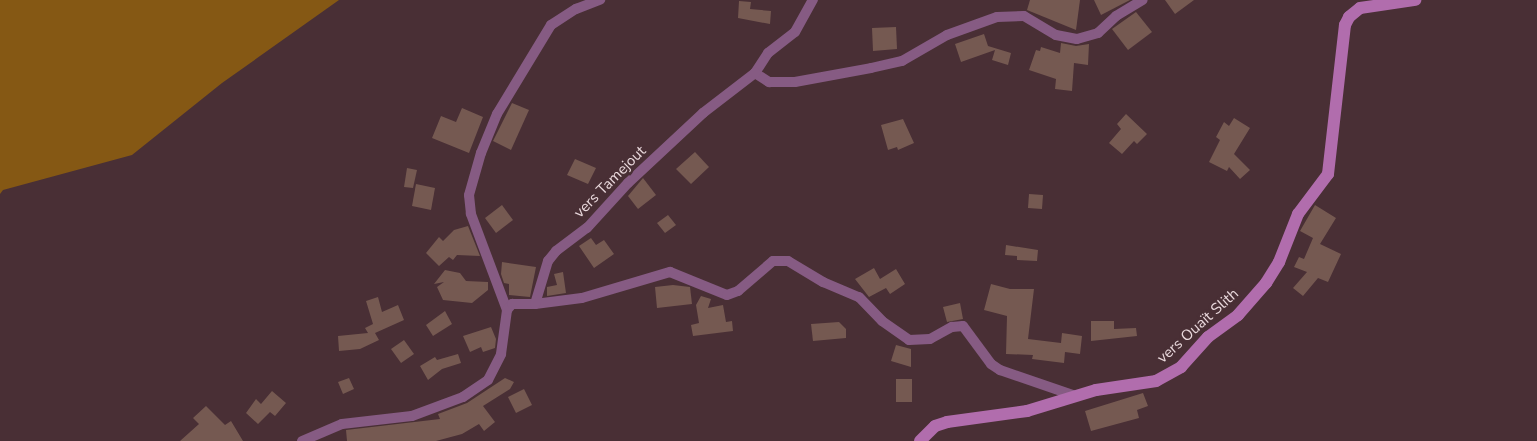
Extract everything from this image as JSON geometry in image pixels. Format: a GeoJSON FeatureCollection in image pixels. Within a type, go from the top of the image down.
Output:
{"type":"FeatureCollection","features":[{"type":"Feature","properties":{"kind":"street"},"geometry":{"type":"LineString","coordinates":[[302,441],[342,424],[412,416],[476,390],[494,372],[501,354],[507,310],[471,214],[468,195],[480,153],[497,114],[551,25],[576,8],[600,0]]}},
{"type":"Feature","properties":{"kind":"street"},"geometry":{"type":"LineString","coordinates":[[813,0],[795,32],[768,53],[755,74],[769,82],[795,82],[871,68],[902,60],[947,35],[997,17],[1024,16],[1056,35],[1077,39],[1098,33],[1116,16],[1143,0]]}},
{"type":"Feature","properties":{"kind":"street","name":"vers Ouaït Slith"},"geometry":{"type":"LineString","coordinates":[[920,441],[935,426],[947,422],[1027,411],[1076,396],[1166,378],[1181,368],[1208,337],[1238,315],[1273,272],[1298,214],[1328,174],[1345,25],[1349,17],[1360,8],[1415,0]]}},
{"type":"Feature","properties":{"kind":"street","name":"vers Tamejout"},"geometry":{"type":"LineString","coordinates":[[535,304],[548,261],[556,251],[588,228],[628,183],[703,113],[755,74]]}},
{"type":"Feature","properties":{"kind":"street"},"geometry":{"type":"LineString","coordinates":[[507,310],[512,304],[535,304],[582,298],[670,272],[727,294],[738,291],[772,261],[780,260],[795,264],[823,282],[848,290],[882,321],[909,340],[930,339],[952,327],[963,326],[984,357],[1000,370],[1076,396]]}},
{"type":"Feature","properties":{"kind":"shaded area"},"geometry":{"type":"Polygon","coordinates":[[[0,0],[339,0],[222,83],[132,155],[3,190],[0,194],[0,0]]]}},
{"type":"Feature","properties":{"kind":"building"},"geometry":{"type":"Polygon","coordinates":[[[1030,0],[1080,0],[1076,30],[1027,10],[1030,0]]]}},
{"type":"Feature","properties":{"kind":"building"},"geometry":{"type":"Polygon","coordinates":[[[1094,0],[1130,0],[1101,15],[1094,0]]]}},
{"type":"Feature","properties":{"kind":"building"},"geometry":{"type":"Polygon","coordinates":[[[1165,0],[1194,0],[1175,14],[1165,0]]]}},
{"type":"Feature","properties":{"kind":"building"},"geometry":{"type":"Polygon","coordinates":[[[739,1],[751,2],[750,9],[771,11],[770,24],[738,18],[739,1]]]}},
{"type":"Feature","properties":{"kind":"building"},"geometry":{"type":"Polygon","coordinates":[[[1136,12],[1152,32],[1128,50],[1112,29],[1136,12]]]}},
{"type":"Feature","properties":{"kind":"building"},"geometry":{"type":"Polygon","coordinates":[[[896,27],[897,49],[873,51],[872,28],[896,27]]]}},
{"type":"Feature","properties":{"kind":"building"},"geometry":{"type":"Polygon","coordinates":[[[984,34],[988,46],[1011,53],[1008,65],[992,60],[995,50],[961,62],[955,44],[984,34]]]}},
{"type":"Feature","properties":{"kind":"building"},"geometry":{"type":"Polygon","coordinates":[[[1061,43],[1076,46],[1089,44],[1088,65],[1074,63],[1072,91],[1055,89],[1056,79],[1029,70],[1036,50],[1040,51],[1041,47],[1060,53],[1061,43]]]}},
{"type":"Feature","properties":{"kind":"building"},"geometry":{"type":"Polygon","coordinates":[[[512,103],[529,110],[511,150],[493,141],[512,103]]]}},
{"type":"Feature","properties":{"kind":"building"},"geometry":{"type":"Polygon","coordinates":[[[462,108],[483,117],[469,153],[432,138],[441,116],[456,122],[462,108]]]}},
{"type":"Feature","properties":{"kind":"building"},"geometry":{"type":"Polygon","coordinates":[[[1126,114],[1147,134],[1137,144],[1134,141],[1122,154],[1109,143],[1121,129],[1117,124],[1126,114]]]}},
{"type":"Feature","properties":{"kind":"building"},"geometry":{"type":"Polygon","coordinates":[[[1234,118],[1250,128],[1234,154],[1250,170],[1240,179],[1229,167],[1227,171],[1209,162],[1220,140],[1216,137],[1224,122],[1229,126],[1234,118]]]}},
{"type":"Feature","properties":{"kind":"building"},"geometry":{"type":"Polygon","coordinates":[[[903,119],[914,143],[898,150],[897,147],[888,150],[881,125],[903,119]]]}},
{"type":"Feature","properties":{"kind":"building"},"geometry":{"type":"Polygon","coordinates":[[[695,152],[709,167],[691,184],[676,169],[695,152]]]}},
{"type":"Feature","properties":{"kind":"building"},"geometry":{"type":"Polygon","coordinates":[[[575,159],[596,168],[588,184],[567,175],[575,159]]]}},
{"type":"Feature","properties":{"kind":"building"},"geometry":{"type":"Polygon","coordinates":[[[407,168],[417,170],[413,188],[404,187],[407,168]]]}},
{"type":"Feature","properties":{"kind":"building"},"geometry":{"type":"Polygon","coordinates":[[[643,178],[656,195],[638,209],[628,196],[643,178]]]}},
{"type":"Feature","properties":{"kind":"building"},"geometry":{"type":"Polygon","coordinates":[[[416,184],[435,188],[431,210],[412,206],[416,184]]]}},
{"type":"Feature","properties":{"kind":"building"},"geometry":{"type":"Polygon","coordinates":[[[1029,194],[1043,195],[1042,209],[1028,208],[1029,194]]]}},
{"type":"Feature","properties":{"kind":"building"},"geometry":{"type":"Polygon","coordinates":[[[502,205],[513,220],[496,233],[485,218],[502,205]]]}},
{"type":"Feature","properties":{"kind":"building"},"geometry":{"type":"Polygon","coordinates":[[[1315,205],[1336,218],[1320,244],[1341,254],[1328,282],[1318,278],[1303,296],[1293,288],[1307,272],[1294,267],[1299,257],[1304,259],[1313,238],[1300,231],[1315,205]]]}},
{"type":"Feature","properties":{"kind":"building"},"geometry":{"type":"Polygon","coordinates":[[[668,215],[676,225],[665,233],[657,223],[668,215]]]}},
{"type":"Feature","properties":{"kind":"building"},"geometry":{"type":"Polygon","coordinates":[[[468,226],[480,256],[457,255],[453,260],[449,257],[439,266],[426,253],[439,237],[443,241],[454,230],[468,226]]]}},
{"type":"Feature","properties":{"kind":"building"},"geometry":{"type":"Polygon","coordinates":[[[591,238],[596,245],[604,240],[614,254],[594,268],[579,246],[591,238]]]}},
{"type":"Feature","properties":{"kind":"building"},"geometry":{"type":"Polygon","coordinates":[[[1006,245],[1038,250],[1037,261],[1017,260],[1017,256],[1005,255],[1006,245]]]}},
{"type":"Feature","properties":{"kind":"building"},"geometry":{"type":"Polygon","coordinates":[[[502,262],[536,267],[530,297],[509,295],[509,284],[504,283],[501,274],[502,262]]]}},
{"type":"Feature","properties":{"kind":"building"},"geometry":{"type":"Polygon","coordinates":[[[874,268],[880,279],[896,269],[905,284],[890,294],[886,288],[869,297],[855,279],[874,268]]]}},
{"type":"Feature","properties":{"kind":"building"},"geometry":{"type":"Polygon","coordinates":[[[445,270],[460,273],[466,281],[488,282],[488,290],[472,303],[443,300],[437,287],[444,282],[434,284],[445,270]]]}},
{"type":"Feature","properties":{"kind":"building"},"geometry":{"type":"Polygon","coordinates":[[[563,272],[566,293],[547,296],[547,287],[557,285],[554,274],[563,272]]]}},
{"type":"Feature","properties":{"kind":"building"},"geometry":{"type":"Polygon","coordinates":[[[991,284],[1010,289],[1034,289],[1028,339],[1061,343],[1062,333],[1082,336],[1080,354],[1065,352],[1064,363],[1032,359],[1033,355],[1006,354],[1007,316],[984,310],[991,284]]]}},
{"type":"Feature","properties":{"kind":"building"},"geometry":{"type":"Polygon","coordinates":[[[673,285],[690,287],[692,304],[657,308],[655,287],[673,285]]]}},
{"type":"Feature","properties":{"kind":"building"},"geometry":{"type":"Polygon","coordinates":[[[701,296],[711,299],[708,308],[723,305],[726,322],[732,321],[733,331],[693,336],[691,325],[699,323],[696,305],[701,296]]]}},
{"type":"Feature","properties":{"kind":"building"},"geometry":{"type":"Polygon","coordinates":[[[378,297],[382,312],[398,305],[404,320],[375,333],[379,340],[360,349],[339,351],[338,336],[368,333],[365,328],[373,324],[366,301],[378,297]]]}},
{"type":"Feature","properties":{"kind":"building"},"geometry":{"type":"Polygon","coordinates":[[[960,303],[963,319],[947,322],[943,307],[960,303]]]}},
{"type":"Feature","properties":{"kind":"building"},"geometry":{"type":"Polygon","coordinates":[[[445,311],[452,324],[433,336],[426,325],[445,311]]]}},
{"type":"Feature","properties":{"kind":"building"},"geometry":{"type":"Polygon","coordinates":[[[1091,321],[1114,321],[1114,329],[1136,328],[1137,336],[1091,341],[1091,321]]]}},
{"type":"Feature","properties":{"kind":"building"},"geometry":{"type":"Polygon","coordinates":[[[839,322],[846,329],[846,338],[813,341],[811,324],[839,322]]]}},
{"type":"Feature","properties":{"kind":"building"},"geometry":{"type":"Polygon","coordinates":[[[491,327],[496,339],[495,348],[483,352],[481,347],[470,352],[463,336],[491,327]]]}},
{"type":"Feature","properties":{"kind":"building"},"geometry":{"type":"Polygon","coordinates":[[[404,340],[414,354],[401,363],[391,349],[404,340]]]}},
{"type":"Feature","properties":{"kind":"building"},"geometry":{"type":"Polygon","coordinates":[[[896,345],[911,349],[911,367],[891,361],[896,345]]]}},
{"type":"Feature","properties":{"kind":"building"},"geometry":{"type":"Polygon","coordinates":[[[458,354],[461,363],[442,369],[428,380],[420,366],[435,357],[437,360],[458,354]]]}},
{"type":"Feature","properties":{"kind":"building"},"geometry":{"type":"Polygon","coordinates":[[[349,378],[354,389],[343,394],[338,382],[349,378]]]}},
{"type":"Feature","properties":{"kind":"building"},"geometry":{"type":"Polygon","coordinates":[[[505,378],[514,382],[510,389],[483,406],[495,422],[484,431],[479,424],[462,434],[436,441],[347,441],[346,430],[440,419],[438,414],[467,403],[505,378]]]}},
{"type":"Feature","properties":{"kind":"building"},"geometry":{"type":"Polygon","coordinates":[[[896,379],[912,379],[912,402],[896,402],[896,379]]]}},
{"type":"Feature","properties":{"kind":"building"},"geometry":{"type":"Polygon","coordinates":[[[524,389],[532,405],[516,413],[508,397],[524,389]]]}},
{"type":"Feature","properties":{"kind":"building"},"geometry":{"type":"Polygon","coordinates":[[[272,391],[286,403],[275,416],[270,412],[258,424],[246,413],[256,399],[261,404],[272,391]]]}},
{"type":"Feature","properties":{"kind":"building"},"geometry":{"type":"Polygon","coordinates":[[[1143,393],[1148,406],[1137,410],[1139,418],[1091,431],[1085,411],[1143,393]]]}},
{"type":"Feature","properties":{"kind":"building"},"geometry":{"type":"Polygon","coordinates":[[[206,406],[225,425],[231,421],[243,441],[180,441],[199,424],[193,418],[206,406]]]}}]}
